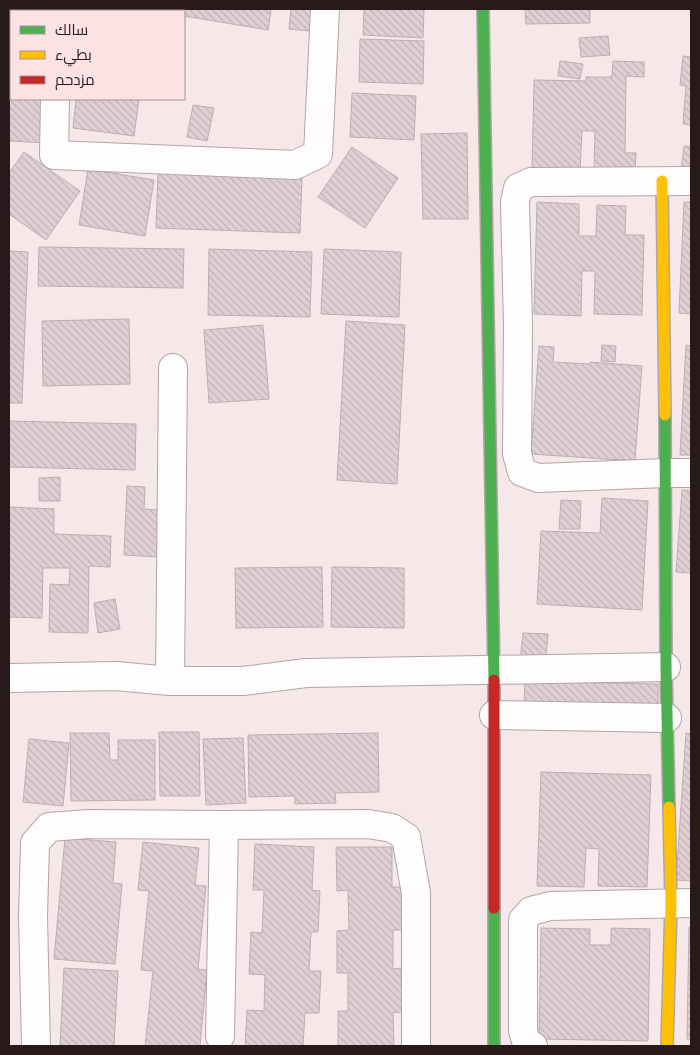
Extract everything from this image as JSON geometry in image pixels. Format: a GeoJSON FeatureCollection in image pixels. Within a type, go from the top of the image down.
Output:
{"type":"FeatureCollection","features":[{"type":"Feature","properties":{"kind":"street"},"geometry":{"type":"LineString","coordinates":[[55,100],[54,155],[295,165],[318,154],[325,9]]}},
{"type":"Feature","properties":{"kind":"street"},"geometry":{"type":"LineString","coordinates":[[483,9],[494,670],[494,1046]]}},
{"type":"Feature","properties":{"kind":"street"},"geometry":{"type":"LineString","coordinates":[[662,181],[679,473],[666,667],[667,718],[681,903],[667,1046]]}},
{"type":"Feature","properties":{"kind":"street"},"geometry":{"type":"LineString","coordinates":[[679,473],[538,478],[522,472],[517,454],[518,325],[515,202],[518,188],[531,182],[691,181]]}},
{"type":"Feature","properties":{"kind":"street"},"geometry":{"type":"LineString","coordinates":[[170,681],[173,368]]}},
{"type":"Feature","properties":{"kind":"street"},"geometry":{"type":"LineString","coordinates":[[9,678],[116,676],[170,681],[243,681],[306,673],[666,667]]}},
{"type":"Feature","properties":{"kind":"street"},"geometry":{"type":"LineString","coordinates":[[494,715],[667,718]]}},
{"type":"Feature","properties":{"kind":"street"},"geometry":{"type":"LineString","coordinates":[[36,1046],[33,917],[35,843],[49,827],[89,824],[368,824],[392,828],[406,837],[416,893],[416,1046]]}},
{"type":"Feature","properties":{"kind":"street"},"geometry":{"type":"LineString","coordinates":[[220,1036],[224,825]]}},
{"type":"Feature","properties":{"kind":"street"},"geometry":{"type":"LineString","coordinates":[[533,1046],[527,1044],[523,1022],[523,920],[531,911],[550,906],[681,903]]}},
{"type":"Feature","properties":{"kind":"building"},"geometry":{"type":"Polygon","coordinates":[[[9,9],[54,9],[10,10],[10,100],[50,100],[48,143],[9,141],[9,9]]]}},
{"type":"Feature","properties":{"kind":"building"},"geometry":{"type":"Polygon","coordinates":[[[72,9],[137,9],[137,10],[72,9]]]}},
{"type":"Feature","properties":{"kind":"building"},"geometry":{"type":"Polygon","coordinates":[[[271,9],[268,30],[185,16],[185,10],[162,10],[271,9]]]}},
{"type":"Feature","properties":{"kind":"building"},"geometry":{"type":"Polygon","coordinates":[[[291,9],[312,9],[309,31],[289,29],[291,9]]]}},
{"type":"Feature","properties":{"kind":"building"},"geometry":{"type":"Polygon","coordinates":[[[364,9],[424,9],[423,38],[363,35],[364,9]]]}},
{"type":"Feature","properties":{"kind":"building"},"geometry":{"type":"Polygon","coordinates":[[[525,9],[590,9],[590,23],[526,24],[525,9]]]}},
{"type":"Feature","properties":{"kind":"building"},"geometry":{"type":"Polygon","coordinates":[[[608,36],[610,55],[581,57],[579,38],[608,36]]]}},
{"type":"Feature","properties":{"kind":"building"},"geometry":{"type":"Polygon","coordinates":[[[360,39],[424,41],[423,84],[359,82],[360,39]]]}},
{"type":"Feature","properties":{"kind":"building"},"geometry":{"type":"Polygon","coordinates":[[[683,56],[691,57],[691,125],[683,124],[686,86],[680,85],[683,56]]]}},
{"type":"Feature","properties":{"kind":"building"},"geometry":{"type":"Polygon","coordinates":[[[560,61],[583,64],[580,79],[558,76],[560,61]]]}},
{"type":"Feature","properties":{"kind":"building"},"geometry":{"type":"Polygon","coordinates":[[[613,61],[644,62],[644,77],[626,76],[625,153],[636,153],[635,171],[594,170],[595,131],[582,131],[580,172],[532,171],[534,80],[586,81],[586,77],[612,77],[613,61]]]}},
{"type":"Feature","properties":{"kind":"building"},"geometry":{"type":"Polygon","coordinates":[[[352,93],[416,96],[414,140],[350,137],[352,93]]]}},
{"type":"Feature","properties":{"kind":"building"},"geometry":{"type":"Polygon","coordinates":[[[76,100],[139,100],[134,136],[73,128],[76,100]]]}},
{"type":"Feature","properties":{"kind":"building"},"geometry":{"type":"Polygon","coordinates":[[[193,105],[214,108],[207,141],[187,137],[193,105]]]}},
{"type":"Feature","properties":{"kind":"building"},"geometry":{"type":"Polygon","coordinates":[[[467,133],[468,219],[423,219],[421,134],[467,133]]]}},
{"type":"Feature","properties":{"kind":"building"},"geometry":{"type":"Polygon","coordinates":[[[684,146],[691,147],[691,172],[681,171],[684,146]]]}},
{"type":"Feature","properties":{"kind":"building"},"geometry":{"type":"Polygon","coordinates":[[[352,147],[398,178],[365,228],[318,197],[352,147]]]}},
{"type":"Feature","properties":{"kind":"building"},"geometry":{"type":"Polygon","coordinates":[[[24,152],[80,191],[46,240],[9,214],[9,173],[24,152]]]}},
{"type":"Feature","properties":{"kind":"building"},"geometry":{"type":"Polygon","coordinates":[[[88,169],[154,180],[145,236],[79,225],[88,169]]]}},
{"type":"Feature","properties":{"kind":"building"},"geometry":{"type":"Polygon","coordinates":[[[158,172],[302,177],[300,233],[156,228],[158,172]]]}},
{"type":"Feature","properties":{"kind":"building"},"geometry":{"type":"Polygon","coordinates":[[[537,202],[579,204],[579,236],[596,236],[597,205],[626,206],[625,235],[644,235],[642,315],[594,314],[595,271],[582,271],[581,316],[534,314],[537,202]]]}},
{"type":"Feature","properties":{"kind":"building"},"geometry":{"type":"Polygon","coordinates":[[[684,202],[691,202],[691,314],[679,313],[684,202]]]}},
{"type":"Feature","properties":{"kind":"building"},"geometry":{"type":"Polygon","coordinates":[[[39,247],[184,249],[183,288],[38,286],[39,247]]]}},
{"type":"Feature","properties":{"kind":"building"},"geometry":{"type":"Polygon","coordinates":[[[209,249],[312,252],[310,317],[208,315],[209,249]]]}},
{"type":"Feature","properties":{"kind":"building"},"geometry":{"type":"Polygon","coordinates":[[[324,249],[401,252],[399,317],[321,314],[324,249]]]}},
{"type":"Feature","properties":{"kind":"building"},"geometry":{"type":"Polygon","coordinates":[[[9,251],[28,252],[22,403],[9,403],[9,251]]]}},
{"type":"Feature","properties":{"kind":"building"},"geometry":{"type":"Polygon","coordinates":[[[129,319],[130,384],[43,386],[42,321],[129,319]]]}},
{"type":"Feature","properties":{"kind":"building"},"geometry":{"type":"Polygon","coordinates":[[[346,321],[405,325],[397,484],[337,480],[346,321]]]}},
{"type":"Feature","properties":{"kind":"building"},"geometry":{"type":"Polygon","coordinates":[[[263,325],[269,399],[209,403],[204,330],[263,325]]]}},
{"type":"Feature","properties":{"kind":"building"},"geometry":{"type":"Polygon","coordinates":[[[602,345],[616,346],[615,362],[601,361],[602,345]]]}},
{"type":"Feature","properties":{"kind":"building"},"geometry":{"type":"Polygon","coordinates":[[[686,345],[691,346],[691,455],[680,455],[686,345]]]}},
{"type":"Feature","properties":{"kind":"building"},"geometry":{"type":"Polygon","coordinates":[[[539,346],[554,347],[553,362],[590,364],[590,362],[642,366],[635,461],[531,454],[539,346]]]}},
{"type":"Feature","properties":{"kind":"building"},"geometry":{"type":"Polygon","coordinates":[[[9,421],[136,424],[135,470],[9,467],[9,421]]]}},
{"type":"Feature","properties":{"kind":"building"},"geometry":{"type":"Polygon","coordinates":[[[60,477],[60,501],[39,501],[39,478],[60,477]]]}},
{"type":"Feature","properties":{"kind":"building"},"geometry":{"type":"Polygon","coordinates":[[[127,486],[145,487],[144,509],[161,510],[158,557],[124,555],[127,486]]]}},
{"type":"Feature","properties":{"kind":"building"},"geometry":{"type":"Polygon","coordinates":[[[682,490],[691,491],[691,573],[676,572],[682,490]]]}},
{"type":"Feature","properties":{"kind":"building"},"geometry":{"type":"Polygon","coordinates":[[[602,498],[648,501],[642,610],[537,604],[541,531],[600,533],[602,498]]]}},
{"type":"Feature","properties":{"kind":"building"},"geometry":{"type":"Polygon","coordinates":[[[561,500],[581,501],[580,529],[559,529],[561,500]]]}},
{"type":"Feature","properties":{"kind":"building"},"geometry":{"type":"Polygon","coordinates":[[[9,507],[54,509],[54,534],[111,536],[110,567],[89,566],[88,633],[49,632],[50,584],[69,585],[70,568],[43,568],[42,618],[9,617],[9,507]]]}},
{"type":"Feature","properties":{"kind":"building"},"geometry":{"type":"Polygon","coordinates":[[[322,567],[323,627],[236,628],[235,568],[322,567]]]}},
{"type":"Feature","properties":{"kind":"building"},"geometry":{"type":"Polygon","coordinates":[[[332,567],[404,568],[404,628],[331,627],[332,567]]]}},
{"type":"Feature","properties":{"kind":"building"},"geometry":{"type":"Polygon","coordinates":[[[115,599],[120,629],[98,633],[94,603],[115,599]]]}},
{"type":"Feature","properties":{"kind":"building"},"geometry":{"type":"Polygon","coordinates":[[[523,633],[548,634],[545,665],[520,662],[523,633]]]}},
{"type":"Feature","properties":{"kind":"building"},"geometry":{"type":"Polygon","coordinates":[[[525,681],[658,684],[658,709],[524,706],[525,681]]]}},
{"type":"Feature","properties":{"kind":"building"},"geometry":{"type":"Polygon","coordinates":[[[159,732],[199,732],[200,796],[160,796],[159,732]]]}},
{"type":"Feature","properties":{"kind":"building"},"geometry":{"type":"Polygon","coordinates":[[[70,733],[109,733],[110,760],[118,760],[118,740],[155,740],[155,800],[71,801],[70,733]]]}},
{"type":"Feature","properties":{"kind":"building"},"geometry":{"type":"Polygon","coordinates":[[[378,733],[379,792],[335,793],[336,803],[295,804],[295,796],[249,797],[248,735],[378,733]]]}},
{"type":"Feature","properties":{"kind":"building"},"geometry":{"type":"Polygon","coordinates":[[[686,733],[691,734],[691,881],[676,880],[686,733]]]}},
{"type":"Feature","properties":{"kind":"building"},"geometry":{"type":"Polygon","coordinates":[[[243,738],[246,803],[206,805],[203,739],[243,738]]]}},
{"type":"Feature","properties":{"kind":"building"},"geometry":{"type":"Polygon","coordinates":[[[29,739],[69,743],[63,806],[23,802],[29,739]]]}},
{"type":"Feature","properties":{"kind":"building"},"geometry":{"type":"Polygon","coordinates":[[[541,772],[651,775],[647,887],[598,886],[599,849],[586,848],[584,887],[537,886],[541,772]]]}},
{"type":"Feature","properties":{"kind":"building"},"geometry":{"type":"Polygon","coordinates":[[[65,838],[116,842],[113,883],[122,884],[115,964],[54,959],[65,838]]]}},
{"type":"Feature","properties":{"kind":"building"},"geometry":{"type":"Polygon","coordinates":[[[143,842],[199,848],[195,885],[206,886],[198,969],[207,970],[200,1046],[145,1046],[153,971],[141,970],[149,891],[138,890],[143,842]]]}},
{"type":"Feature","properties":{"kind":"building"},"geometry":{"type":"Polygon","coordinates":[[[255,844],[314,847],[312,890],[320,891],[318,932],[311,932],[309,971],[321,971],[319,1013],[305,1013],[303,1046],[245,1046],[247,1010],[264,1011],[265,975],[249,974],[251,932],[262,933],[264,890],[253,890],[255,844]]]}},
{"type":"Feature","properties":{"kind":"building"},"geometry":{"type":"Polygon","coordinates":[[[336,847],[392,847],[392,887],[402,887],[402,930],[393,930],[393,969],[401,968],[402,1013],[393,1012],[394,1046],[338,1046],[338,1011],[348,1011],[348,973],[337,973],[337,931],[349,930],[348,890],[337,891],[336,847]]]}},
{"type":"Feature","properties":{"kind":"building"},"geometry":{"type":"Polygon","coordinates":[[[689,927],[691,927],[691,1039],[687,1039],[689,927]]]}},
{"type":"Feature","properties":{"kind":"building"},"geometry":{"type":"Polygon","coordinates":[[[541,928],[590,929],[590,945],[611,945],[611,928],[650,929],[648,1041],[539,1039],[541,928]]]}},
{"type":"Feature","properties":{"kind":"building"},"geometry":{"type":"Polygon","coordinates":[[[64,968],[118,971],[114,1046],[60,1046],[64,968]]]}},
{"type":"Feature","properties":{"kind":"traffic: fast"},"geometry":{"type":"LineString","coordinates":[[483,9],[494,680]]}},
{"type":"Feature","properties":{"kind":"traffic: fast"},"geometry":{"type":"LineString","coordinates":[[665,415],[666,667],[669,807]]}},
{"type":"Feature","properties":{"kind":"traffic: fast"},"geometry":{"type":"LineString","coordinates":[[494,908],[494,1046]]}},
{"type":"Feature","properties":{"kind":"traffic: slow"},"geometry":{"type":"LineString","coordinates":[[662,181],[665,415]]}},
{"type":"Feature","properties":{"kind":"traffic: slow"},"geometry":{"type":"LineString","coordinates":[[667,1046],[671,903],[669,807]]}},
{"type":"Feature","properties":{"kind":"traffic: jam"},"geometry":{"type":"LineString","coordinates":[[494,680],[494,908]]}}]}
